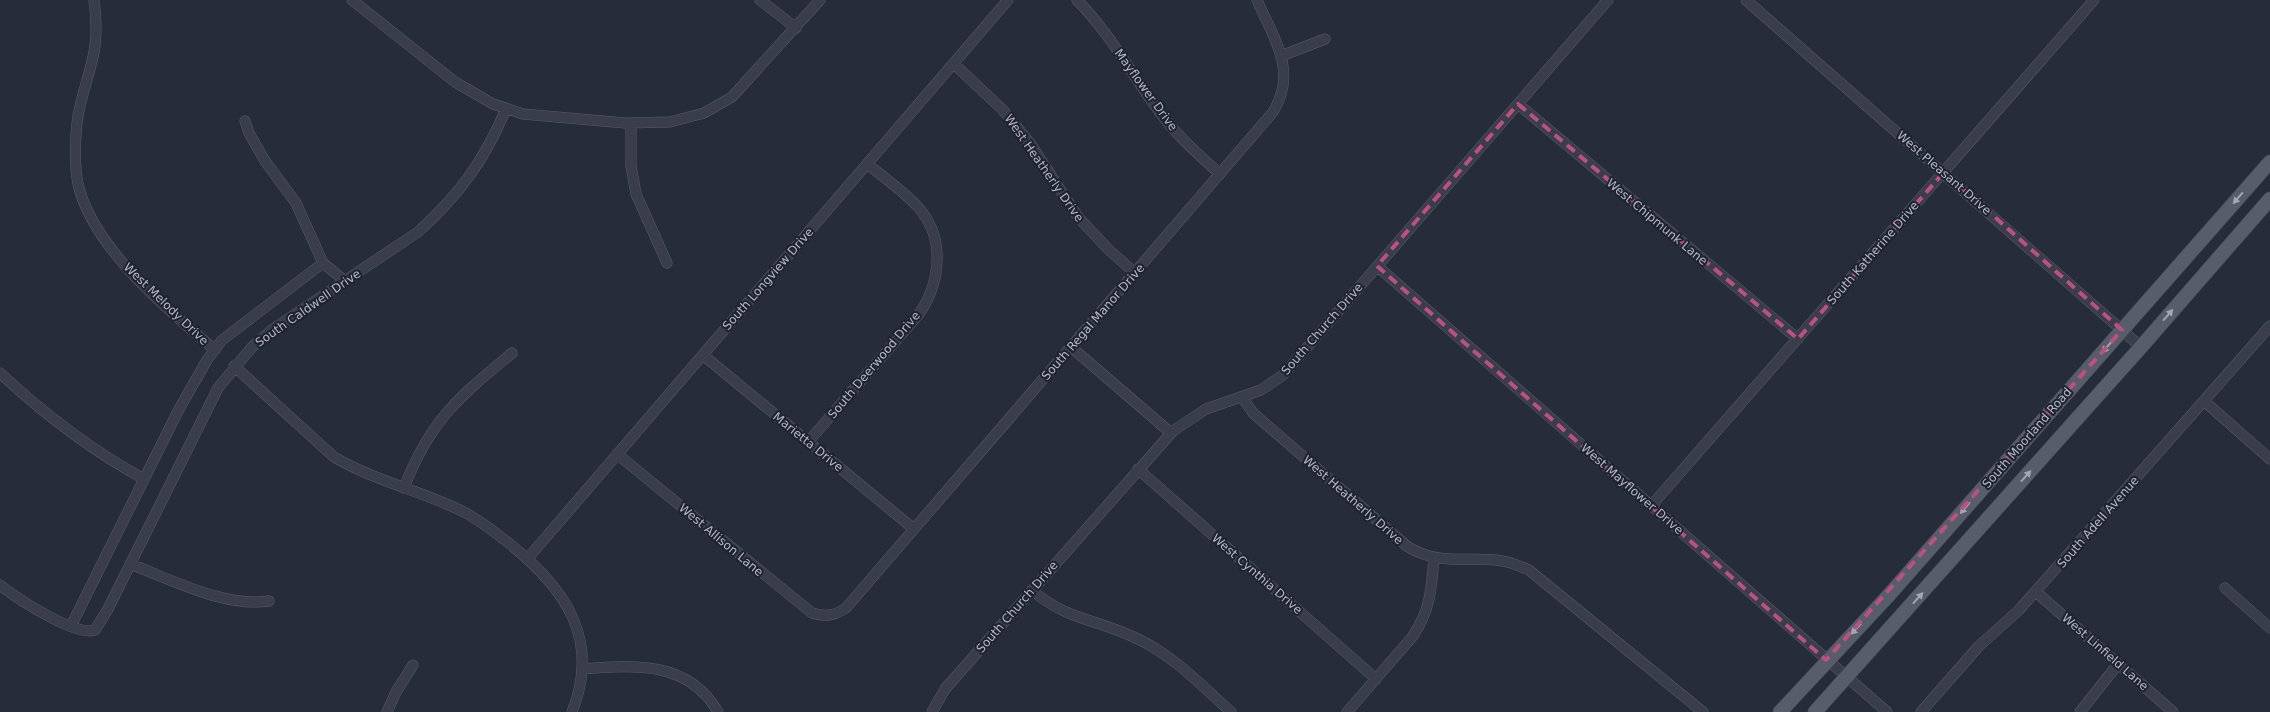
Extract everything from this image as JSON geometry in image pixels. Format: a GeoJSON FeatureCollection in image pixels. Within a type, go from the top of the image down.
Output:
{"type":"FeatureCollection","features":[{"type":"Feature","properties":{"kind":"main road","name":"South Moorland Road"},"geometry":{"type":"LineString","coordinates":[[1780,712],[1826,660],[1889,595],[2270,162]]}},
{"type":"Feature","properties":{"kind":"main road","name":"South Moorland Road"},"geometry":{"type":"LineString","coordinates":[[1815,712],[2270,199]]}},
{"type":"Feature","properties":{"kind":"street","name":"West Melody Drive"},"geometry":{"type":"LineString","coordinates":[[94,0],[96,19],[95,45],[79,114],[75,150],[78,185],[90,215],[112,250],[144,286],[214,350]]}},
{"type":"Feature","properties":{"kind":"street"},"geometry":{"type":"LineString","coordinates":[[352,0],[455,82],[493,104],[523,114],[631,122],[670,122],[704,113],[732,97],[820,0]]}},
{"type":"Feature","properties":{"kind":"street"},"geometry":{"type":"LineString","coordinates":[[760,0],[796,28]]}},
{"type":"Feature","properties":{"kind":"street","name":"South Longview Drive"},"geometry":{"type":"LineString","coordinates":[[528,558],[1008,0]]}},
{"type":"Feature","properties":{"kind":"street","name":"Mayflower Drive"},"geometry":{"type":"LineString","coordinates":[[1077,0],[1108,37],[1170,126],[1220,174]]}},
{"type":"Feature","properties":{"kind":"street","name":"South Regal Manor Drive"},"geometry":{"type":"LineString","coordinates":[[828,616],[846,608],[1273,112],[1280,101],[1284,84],[1281,56],[1257,0]]}},
{"type":"Feature","properties":{"kind":"street","name":"South Church Drive"},"geometry":{"type":"LineString","coordinates":[[932,712],[945,688],[1170,433],[1187,420],[1206,410],[1261,390],[1283,375],[1608,0]]}},
{"type":"Feature","properties":{"kind":"street","name":"West Pleasant Drive"},"geometry":{"type":"LineString","coordinates":[[1746,0],[2141,346]]}},
{"type":"Feature","properties":{"kind":"street","name":"South Katherine Drive"},"geometry":{"type":"LineString","coordinates":[[1651,506],[2094,0]]}},
{"type":"Feature","properties":{"kind":"street"},"geometry":{"type":"LineString","coordinates":[[1281,56],[1325,39]]}},
{"type":"Feature","properties":{"kind":"street","name":"West Heatherly Drive"},"geometry":{"type":"LineString","coordinates":[[954,64],[1003,110],[1030,143],[1078,217],[1108,250],[1135,273]]}},
{"type":"Feature","properties":{"kind":"street","name":"West Chipmunk Lane"},"geometry":{"type":"LineString","coordinates":[[1518,104],[1798,339]]}},
{"type":"Feature","properties":{"kind":"street","name":"South Caldwell Drive"},"geometry":{"type":"LineString","coordinates":[[323,263],[250,317],[222,340],[214,350],[195,379],[71,626],[90,632],[99,626],[218,388],[234,366],[252,347],[273,330],[418,232],[460,191],[490,144],[506,109]]}},
{"type":"Feature","properties":{"kind":"street"},"geometry":{"type":"LineString","coordinates":[[245,121],[249,133],[265,161],[296,203],[323,263],[345,281]]}},
{"type":"Feature","properties":{"kind":"street"},"geometry":{"type":"LineString","coordinates":[[631,122],[631,166],[636,194],[667,264]]}},
{"type":"Feature","properties":{"kind":"street","name":"South Deerwood Drive"},"geometry":{"type":"LineString","coordinates":[[808,442],[919,314],[931,294],[936,278],[938,264],[936,245],[927,221],[917,206],[867,164]]}},
{"type":"Feature","properties":{"kind":"street","name":"West Mayflower Drive"},"geometry":{"type":"LineString","coordinates":[[1377,266],[1887,712]]}},
{"type":"Feature","properties":{"kind":"street","name":"South Adell Avenue"},"geometry":{"type":"LineString","coordinates":[[1921,712],[1979,646],[2036,592],[2270,326]]}},
{"type":"Feature","properties":{"kind":"street"},"geometry":{"type":"LineString","coordinates":[[1071,347],[1170,433]]}},
{"type":"Feature","properties":{"kind":"street"},"geometry":{"type":"LineString","coordinates":[[404,488],[426,438],[443,415],[456,400],[512,353]]}},
{"type":"Feature","properties":{"kind":"street","name":"Marietta Drive"},"geometry":{"type":"LineString","coordinates":[[703,355],[914,529]]}},
{"type":"Feature","properties":{"kind":"street"},"geometry":{"type":"LineString","coordinates":[[234,366],[334,457],[352,467],[464,513],[489,528],[528,558],[555,586],[568,607],[578,634],[582,669],[579,694],[572,712]]}},
{"type":"Feature","properties":{"kind":"street"},"geometry":{"type":"LineString","coordinates":[[0,373],[83,442],[144,479]]}},
{"type":"Feature","properties":{"kind":"street","name":"West Heatherly Drive"},"geometry":{"type":"LineString","coordinates":[[1242,397],[1253,413],[1399,540],[1419,554],[1434,558],[1458,560],[1498,560],[1530,570],[1703,712]]}},
{"type":"Feature","properties":{"kind":"street"},"geometry":{"type":"LineString","coordinates":[[2204,401],[2270,459]]}},
{"type":"Feature","properties":{"kind":"street","name":"West Allison Lane"},"geometry":{"type":"LineString","coordinates":[[617,454],[803,608],[812,613],[828,616]]}},
{"type":"Feature","properties":{"kind":"street","name":"West Cynthia Drive"},"geometry":{"type":"LineString","coordinates":[[1138,469],[1376,679]]}},
{"type":"Feature","properties":{"kind":"street"},"geometry":{"type":"LineString","coordinates":[[1346,712],[1413,636],[1422,622],[1431,595],[1434,558]]}},
{"type":"Feature","properties":{"kind":"street"},"geometry":{"type":"LineString","coordinates":[[130,564],[178,583],[232,600],[256,603],[268,601]]}},
{"type":"Feature","properties":{"kind":"street"},"geometry":{"type":"LineString","coordinates":[[0,585],[28,604],[71,626]]}},
{"type":"Feature","properties":{"kind":"street"},"geometry":{"type":"LineString","coordinates":[[2224,588],[2270,628]]}},
{"type":"Feature","properties":{"kind":"street"},"geometry":{"type":"LineString","coordinates":[[1032,590],[1054,608],[1070,615],[1121,630],[1147,643],[1172,660],[1231,712]]}},
{"type":"Feature","properties":{"kind":"street","name":"West Linfield Lane"},"geometry":{"type":"LineString","coordinates":[[2036,592],[2173,712]]}},
{"type":"Feature","properties":{"kind":"street"},"geometry":{"type":"LineString","coordinates":[[2080,712],[2118,664]]}},
{"type":"Feature","properties":{"kind":"street"},"geometry":{"type":"LineString","coordinates":[[387,712],[396,692],[413,665]]}},
{"type":"Feature","properties":{"kind":"street"},"geometry":{"type":"LineString","coordinates":[[582,669],[628,666],[662,670],[684,679],[698,689],[718,712]]}},
{"type":"Feature","properties":{"kind":"highlighted area"},"geometry":{"type":"Polygon","coordinates":[[[1518,104],[1798,339],[1944,172],[2122,330],[1826,660],[1377,266],[1518,104]]]}}]}
